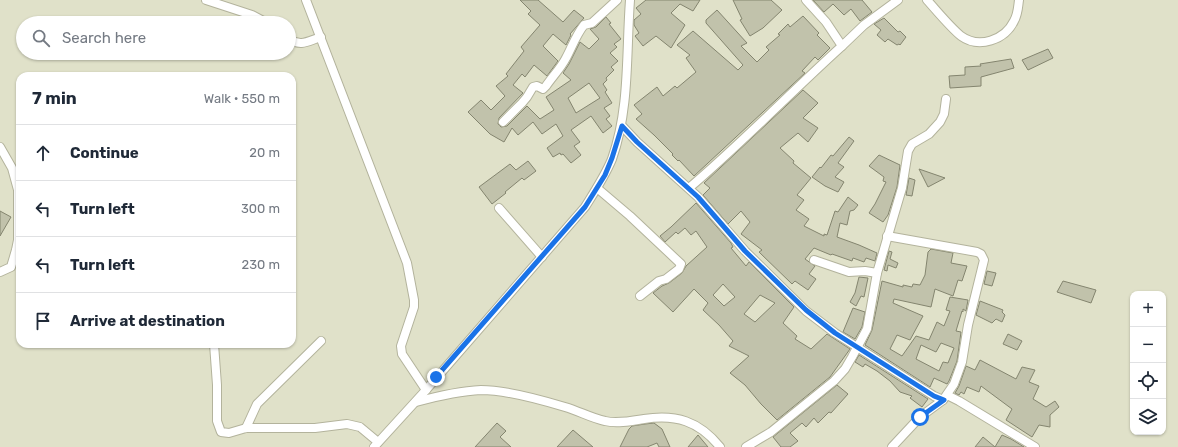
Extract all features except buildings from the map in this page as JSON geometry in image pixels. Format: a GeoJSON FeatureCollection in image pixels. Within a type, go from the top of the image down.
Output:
{"type":"FeatureCollection","features":[{"type":"Feature","properties":{"kind":"street"},"geometry":{"type":"LineString","coordinates":[[206,0],[254,16]]}},
{"type":"Feature","properties":{"kind":"street"},"geometry":{"type":"LineString","coordinates":[[306,0],[407,264],[414,307],[401,346],[402,354],[426,390]]}},
{"type":"Feature","properties":{"kind":"street"},"geometry":{"type":"LineString","coordinates":[[503,122],[522,103],[533,87],[537,86],[543,89],[546,86],[561,66],[574,40],[584,25],[592,23],[617,0]]}},
{"type":"Feature","properties":{"kind":"street"},"geometry":{"type":"LineString","coordinates":[[214,348],[217,385],[217,421],[220,430],[229,433],[246,428],[315,428],[346,424],[360,427],[376,444],[426,390],[585,207],[605,175],[622,126],[627,75],[630,0]]}},
{"type":"Feature","properties":{"kind":"street"},"geometry":{"type":"LineString","coordinates":[[806,0],[826,22],[842,46]]}},
{"type":"Feature","properties":{"kind":"street"},"geometry":{"type":"LineString","coordinates":[[689,188],[728,155],[797,87],[864,25],[898,0]]}},
{"type":"Feature","properties":{"kind":"street"},"geometry":{"type":"LineString","coordinates":[[927,0],[962,36],[978,42],[988,42],[998,38],[1010,28],[1018,12],[1019,0]]}},
{"type":"Feature","properties":{"kind":"street"},"geometry":{"type":"LineString","coordinates":[[296,43],[301,44],[321,37]]}},
{"type":"Feature","properties":{"kind":"street"},"geometry":{"type":"LineString","coordinates":[[746,447],[771,432],[834,380],[845,369],[866,329],[877,273],[902,188],[908,151],[912,144],[929,134],[940,122],[944,114],[946,99]]}},
{"type":"Feature","properties":{"kind":"street"},"geometry":{"type":"LineString","coordinates":[[622,126],[637,142],[689,188],[745,251],[806,310],[835,333],[934,396],[959,401],[1035,447]]}},
{"type":"Feature","properties":{"kind":"street"},"geometry":{"type":"LineString","coordinates":[[0,147],[12,168],[16,181]]}},
{"type":"Feature","properties":{"kind":"street"},"geometry":{"type":"LineString","coordinates":[[597,188],[630,216],[680,264],[678,269],[666,280],[659,281],[640,296]]}},
{"type":"Feature","properties":{"kind":"street"},"geometry":{"type":"LineString","coordinates":[[498,208],[542,257]]}},
{"type":"Feature","properties":{"kind":"street"},"geometry":{"type":"LineString","coordinates":[[887,236],[978,252],[984,260],[968,325],[962,362],[954,384],[945,397],[920,417],[892,447]]}},
{"type":"Feature","properties":{"kind":"street"},"geometry":{"type":"LineString","coordinates":[[0,272],[11,267],[16,250]]}},
{"type":"Feature","properties":{"kind":"street"},"geometry":{"type":"LineString","coordinates":[[814,260],[849,272],[864,271],[877,273]]}},
{"type":"Feature","properties":{"kind":"street"},"geometry":{"type":"LineString","coordinates":[[246,428],[257,404],[321,341]]}},
{"type":"Feature","properties":{"kind":"street"},"geometry":{"type":"LineString","coordinates":[[415,402],[452,393],[483,390],[525,397],[566,408],[588,417],[607,422],[630,422],[670,417],[680,419],[700,428],[720,447]]}},
{"type":"Feature","properties":{"kind":"route"},"geometry":{"type":"LineString","coordinates":[[436,377],[585,207],[605,175],[622,126],[637,142],[698,197],[745,251],[806,310],[835,333],[934,396],[944,400],[932,407],[920,417]]}}]}
